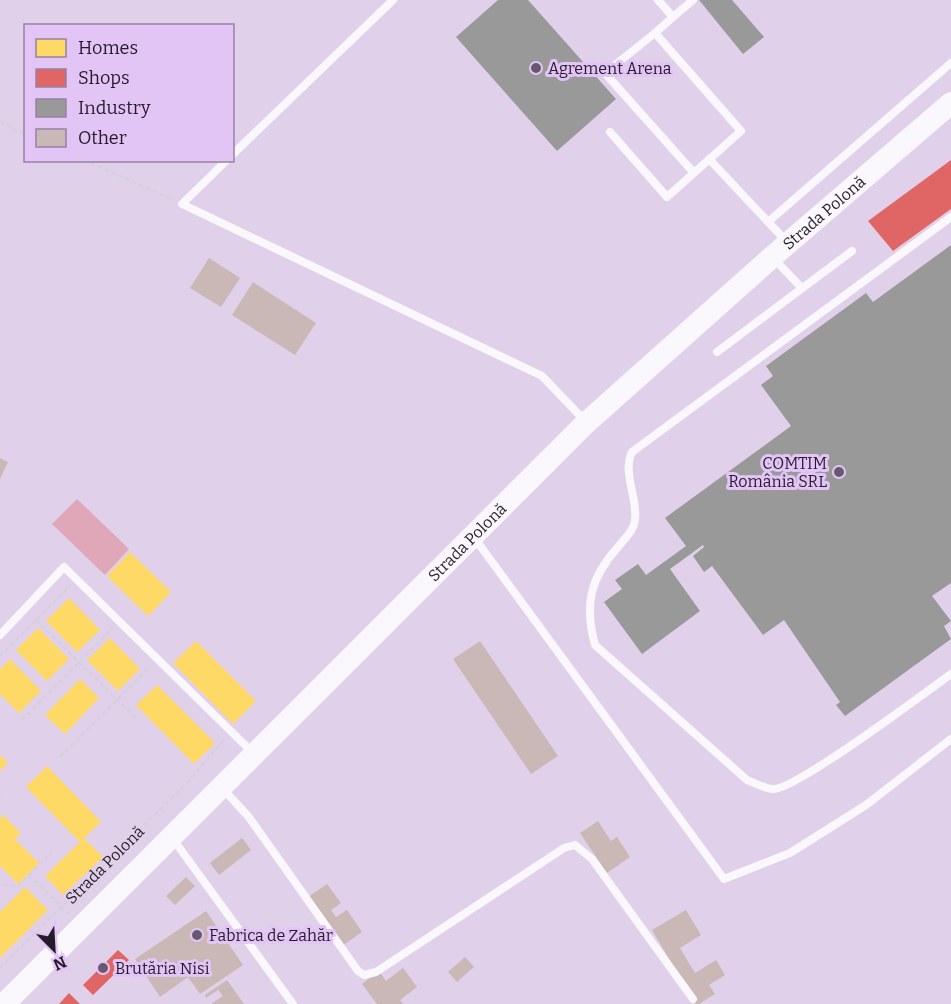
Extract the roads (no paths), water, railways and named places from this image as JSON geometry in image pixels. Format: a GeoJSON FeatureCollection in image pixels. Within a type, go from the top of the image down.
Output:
{"type":"FeatureCollection","features":[{"type":"Feature","properties":{"kind":"main road","name":"Strada Polonă"},"geometry":{"type":"LineString","coordinates":[[4,1004],[586,423],[780,250],[951,103]]}},
{"type":"Feature","properties":{"kind":"lane"},"geometry":{"type":"LineString","coordinates":[[234,153],[393,0]]}},
{"type":"Feature","properties":{"kind":"lane"},"geometry":{"type":"LineString","coordinates":[[658,0],[673,17]]}},
{"type":"Feature","properties":{"kind":"lane"},"geometry":{"type":"LineString","coordinates":[[693,0],[605,73],[694,173]]}},
{"type":"Feature","properties":{"kind":"lane"},"geometry":{"type":"LineString","coordinates":[[610,132],[667,197],[741,131],[655,33]]}},
{"type":"Feature","properties":{"kind":"lane"},"geometry":{"type":"LineString","coordinates":[[768,222],[951,63]]}},
{"type":"Feature","properties":{"kind":"lane"},"geometry":{"type":"LineString","coordinates":[[709,159],[768,222],[780,250],[802,288]]}},
{"type":"Feature","properties":{"kind":"lane"},"geometry":{"type":"LineString","coordinates":[[225,162],[182,204],[543,376],[586,423]]}},
{"type":"Feature","properties":{"kind":"lane"},"geometry":{"type":"LineString","coordinates":[[951,217],[632,452],[627,461],[636,521],[630,534],[594,579],[590,609],[595,645],[656,696],[747,780],[773,789],[784,787],[828,761],[951,674]]}},
{"type":"Feature","properties":{"kind":"lane"},"geometry":{"type":"LineString","coordinates":[[717,351],[852,251]]}},
{"type":"Feature","properties":{"kind":"lane"},"geometry":{"type":"LineString","coordinates":[[472,535],[724,879],[790,853],[866,805],[951,739]]}},
{"type":"Feature","properties":{"kind":"lane"},"geometry":{"type":"LineString","coordinates":[[0,635],[64,567],[253,753]]}},
{"type":"Feature","properties":{"kind":"lane"},"geometry":{"type":"LineString","coordinates":[[220,786],[248,816],[358,971],[364,975],[376,972],[564,848],[575,845],[592,859],[693,999]]}},
{"type":"Feature","properties":{"kind":"lane"},"geometry":{"type":"LineString","coordinates":[[171,836],[293,1004]]}},
{"type":"Feature","properties":{"kind":"place","name":"Agrement Arena"},"geometry":{"type":"Point","coordinates":[536,68]}},
{"type":"Feature","properties":{"kind":"place","name":"COMTIM România SRL"},"geometry":{"type":"Point","coordinates":[839,472]}},
{"type":"Feature","properties":{"kind":"place","name":"Fabrica de Zahăr"},"geometry":{"type":"Point","coordinates":[197,935]}},
{"type":"Feature","properties":{"kind":"place","name":"Brutăria Nisi"},"geometry":{"type":"Point","coordinates":[103,968]}}]}
